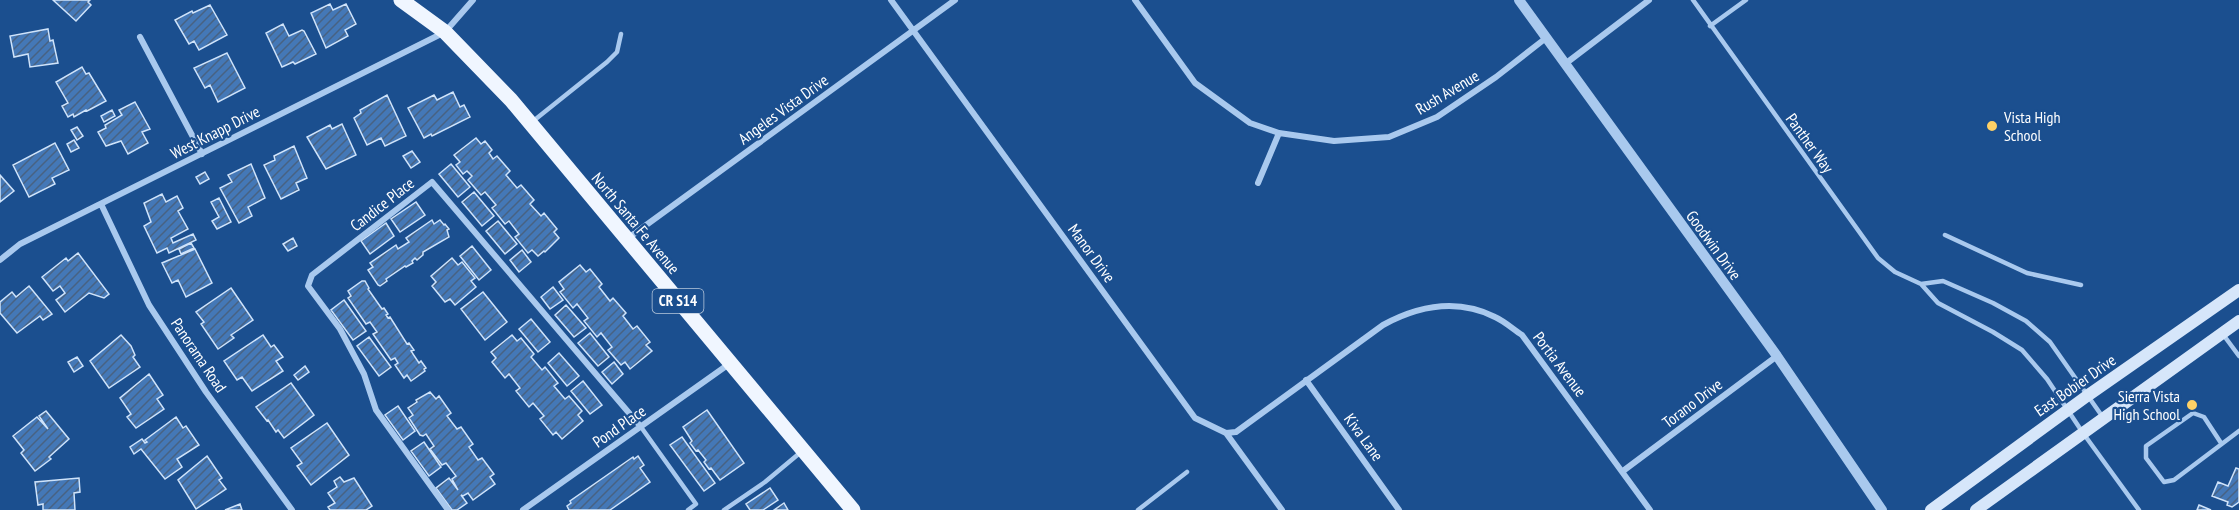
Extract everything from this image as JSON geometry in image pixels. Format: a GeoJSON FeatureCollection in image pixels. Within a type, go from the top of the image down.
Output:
{"type":"FeatureCollection","features":[{"type":"Feature","properties":{"kind":"main road","name":"North Santa Fe Avenue"},"geometry":{"type":"LineString","coordinates":[[401,0],[445,32],[511,100],[853,510]]}},
{"type":"Feature","properties":{"kind":"main road","name":"East Bobier Drive"},"geometry":{"type":"LineString","coordinates":[[1931,510],[2067,410],[2239,290]]}},
{"type":"Feature","properties":{"kind":"main road"},"geometry":{"type":"LineString","coordinates":[[1976,510],[2239,321]]}},
{"type":"Feature","properties":{"kind":"street"},"geometry":{"type":"LineString","coordinates":[[445,32],[473,0]]}},
{"type":"Feature","properties":{"kind":"street","name":"Manor Drive"},"geometry":{"type":"LineString","coordinates":[[891,0],[1195,418],[1226,433],[1282,510]]}},
{"type":"Feature","properties":{"kind":"street","name":"Angeles Vista Drive"},"geometry":{"type":"LineString","coordinates":[[626,239],[955,0]]}},
{"type":"Feature","properties":{"kind":"street","name":"Rush Avenue"},"geometry":{"type":"LineString","coordinates":[[1135,0],[1195,83],[1250,123],[1278,133],[1334,141],[1389,137],[1437,117],[1496,77],[1546,38]]}},
{"type":"Feature","properties":{"kind":"street","name":"Goodwin Drive"},"geometry":{"type":"LineString","coordinates":[[1519,0],[1777,356],[1881,510]]}},
{"type":"Feature","properties":{"kind":"street"},"geometry":{"type":"LineString","coordinates":[[1565,64],[1648,0]]}},
{"type":"Feature","properties":{"kind":"street","name":"West Knapp Drive"},"geometry":{"type":"LineString","coordinates":[[0,260],[21,244],[445,32]]}},
{"type":"Feature","properties":{"kind":"street"},"geometry":{"type":"LineString","coordinates":[[140,37],[202,154]]}},
{"type":"Feature","properties":{"kind":"street"},"geometry":{"type":"LineString","coordinates":[[1258,183],[1278,133]]}},
{"type":"Feature","properties":{"kind":"street","name":"Candice Place"},"geometry":{"type":"LineString","coordinates":[[448,510],[376,410],[364,374],[340,329],[308,286],[312,275],[432,182],[641,427]]}},
{"type":"Feature","properties":{"kind":"street","name":"Panorama Road"},"geometry":{"type":"LineString","coordinates":[[101,204],[149,305],[206,392],[292,510]]}},
{"type":"Feature","properties":{"kind":"street","name":"Portia Avenue"},"geometry":{"type":"LineString","coordinates":[[1226,433],[1236,432],[1383,325],[1404,314],[1439,305],[1457,305],[1494,316],[1522,335],[1650,510]]}},
{"type":"Feature","properties":{"kind":"street","name":"Torano Drive"},"geometry":{"type":"LineString","coordinates":[[1623,471],[1777,356]]}},
{"type":"Feature","properties":{"kind":"street","name":"Pond Place"},"geometry":{"type":"LineString","coordinates":[[523,510],[729,364]]}},
{"type":"Feature","properties":{"kind":"street","name":"Kiva Lane"},"geometry":{"type":"LineString","coordinates":[[1306,380],[1399,510]]}},
{"type":"Feature","properties":{"kind":"lane","name":"Panther Way"},"geometry":{"type":"LineString","coordinates":[[1693,0],[1878,258],[1895,272],[1921,284],[1938,303],[2022,350],[2047,379],[2139,510]]}},
{"type":"Feature","properties":{"kind":"lane"},"geometry":{"type":"LineString","coordinates":[[1710,26],[1746,0]]}},
{"type":"Feature","properties":{"kind":"lane"},"geometry":{"type":"LineString","coordinates":[[530,123],[607,62],[617,52],[621,34]]}},
{"type":"Feature","properties":{"kind":"lane"},"geometry":{"type":"LineString","coordinates":[[1945,235],[2027,273],[2080,285]]}},
{"type":"Feature","properties":{"kind":"lane","name":"Panther Way"},"geometry":{"type":"LineString","coordinates":[[1921,284],[1943,281],[1993,303],[2026,321],[2050,342],[2104,418]]}},
{"type":"Feature","properties":{"kind":"lane"},"geometry":{"type":"LineString","coordinates":[[2222,333],[2239,356]]}},
{"type":"Feature","properties":{"kind":"lane"},"geometry":{"type":"LineString","coordinates":[[2221,443],[2204,417],[2193,413],[2146,446],[2146,458],[2164,482],[2174,480],[2239,431]]}},
{"type":"Feature","properties":{"kind":"lane"},"geometry":{"type":"LineString","coordinates":[[641,427],[696,504],[688,510]]}},
{"type":"Feature","properties":{"kind":"lane"},"geometry":{"type":"LineString","coordinates":[[724,510],[765,482],[803,451]]}},
{"type":"Feature","properties":{"kind":"lane"},"geometry":{"type":"LineString","coordinates":[[1138,510],[1187,472]]}},
{"type":"Feature","properties":{"kind":"building"},"geometry":{"type":"Polygon","coordinates":[[[53,0],[90,0],[88,2],[91,5],[76,21],[53,0]]]}},
{"type":"Feature","properties":{"kind":"building"},"geometry":{"type":"Polygon","coordinates":[[[330,4],[333,10],[346,4],[356,24],[345,30],[348,36],[326,48],[311,13],[330,4]]]}},
{"type":"Feature","properties":{"kind":"building"},"geometry":{"type":"Polygon","coordinates":[[[210,5],[227,35],[199,50],[194,41],[189,44],[175,20],[210,5]]]}},
{"type":"Feature","properties":{"kind":"building"},"geometry":{"type":"Polygon","coordinates":[[[283,24],[289,36],[304,31],[316,54],[295,64],[293,62],[282,67],[266,33],[283,24]]]}},
{"type":"Feature","properties":{"kind":"building"},"geometry":{"type":"Polygon","coordinates":[[[48,29],[58,63],[30,67],[28,54],[14,57],[10,36],[48,29]]]}},
{"type":"Feature","properties":{"kind":"building"},"geometry":{"type":"Polygon","coordinates":[[[227,53],[245,88],[218,102],[210,85],[205,88],[194,68],[227,53]]]}},
{"type":"Feature","properties":{"kind":"building"},"geometry":{"type":"Polygon","coordinates":[[[82,67],[86,74],[89,73],[106,101],[74,117],[73,114],[68,117],[62,106],[68,103],[56,82],[82,67]]]}},
{"type":"Feature","properties":{"kind":"building"},"geometry":{"type":"Polygon","coordinates":[[[453,92],[460,107],[464,105],[470,117],[424,138],[408,108],[434,95],[437,100],[453,92]]]}},
{"type":"Feature","properties":{"kind":"building"},"geometry":{"type":"Polygon","coordinates":[[[387,95],[406,136],[385,146],[381,138],[367,145],[354,118],[361,113],[360,110],[387,95]]]}},
{"type":"Feature","properties":{"kind":"building"},"geometry":{"type":"Polygon","coordinates":[[[135,102],[150,129],[142,132],[148,143],[128,154],[121,141],[106,146],[98,132],[122,115],[119,110],[135,102]]]}},
{"type":"Feature","properties":{"kind":"building"},"geometry":{"type":"Polygon","coordinates":[[[112,110],[115,116],[104,122],[101,116],[112,110]]]}},
{"type":"Feature","properties":{"kind":"building"},"geometry":{"type":"Polygon","coordinates":[[[342,124],[356,155],[326,169],[307,137],[330,125],[332,129],[342,124]]]}},
{"type":"Feature","properties":{"kind":"building"},"geometry":{"type":"Polygon","coordinates":[[[77,127],[83,136],[77,140],[71,130],[77,127]]]}},
{"type":"Feature","properties":{"kind":"building"},"geometry":{"type":"Polygon","coordinates":[[[476,138],[481,144],[485,141],[492,150],[489,153],[493,159],[497,156],[510,171],[506,175],[517,188],[521,185],[534,200],[530,204],[541,216],[544,213],[557,229],[554,232],[559,238],[538,256],[532,250],[528,253],[515,237],[519,234],[509,221],[505,224],[492,208],[496,205],[485,192],[481,195],[468,180],[472,176],[467,171],[463,174],[456,165],[460,162],[454,155],[476,138]]]}},
{"type":"Feature","properties":{"kind":"building"},"geometry":{"type":"Polygon","coordinates":[[[74,140],[79,148],[71,152],[67,144],[74,140]]]}},
{"type":"Feature","properties":{"kind":"building"},"geometry":{"type":"Polygon","coordinates":[[[55,143],[69,170],[52,178],[55,184],[29,197],[13,165],[55,143]]]}},
{"type":"Feature","properties":{"kind":"building"},"geometry":{"type":"Polygon","coordinates":[[[294,146],[307,178],[296,183],[299,190],[281,199],[264,165],[275,160],[274,156],[294,146]]]}},
{"type":"Feature","properties":{"kind":"building"},"geometry":{"type":"Polygon","coordinates":[[[412,151],[420,162],[411,168],[403,156],[412,151]]]}},
{"type":"Feature","properties":{"kind":"building"},"geometry":{"type":"Polygon","coordinates":[[[251,164],[265,198],[248,207],[252,216],[239,223],[220,188],[232,182],[228,175],[251,164]]]}},
{"type":"Feature","properties":{"kind":"building"},"geometry":{"type":"Polygon","coordinates":[[[451,164],[470,187],[458,197],[439,174],[451,164]]]}},
{"type":"Feature","properties":{"kind":"building"},"geometry":{"type":"Polygon","coordinates":[[[205,172],[209,179],[200,184],[196,177],[205,172]]]}},
{"type":"Feature","properties":{"kind":"building"},"geometry":{"type":"Polygon","coordinates":[[[0,175],[14,191],[0,202],[0,175]]]}},
{"type":"Feature","properties":{"kind":"building"},"geometry":{"type":"Polygon","coordinates":[[[474,192],[494,216],[482,226],[462,202],[474,192]]]}},
{"type":"Feature","properties":{"kind":"building"},"geometry":{"type":"Polygon","coordinates":[[[162,194],[166,202],[177,196],[183,208],[178,211],[188,229],[171,238],[173,243],[193,234],[196,240],[169,253],[167,248],[157,253],[144,226],[151,222],[144,203],[162,194]]]}},
{"type":"Feature","properties":{"kind":"building"},"geometry":{"type":"Polygon","coordinates":[[[219,198],[231,222],[217,229],[212,221],[219,217],[211,202],[219,198]]]}},
{"type":"Feature","properties":{"kind":"building"},"geometry":{"type":"Polygon","coordinates":[[[416,202],[425,215],[400,232],[391,219],[416,202]]]}},
{"type":"Feature","properties":{"kind":"building"},"geometry":{"type":"Polygon","coordinates":[[[432,220],[434,224],[440,220],[445,224],[449,229],[447,230],[449,237],[423,252],[417,260],[415,258],[412,261],[413,263],[386,279],[387,281],[380,286],[378,285],[368,270],[373,267],[370,263],[396,245],[398,249],[409,242],[406,238],[432,220]]]}},
{"type":"Feature","properties":{"kind":"building"},"geometry":{"type":"Polygon","coordinates":[[[498,221],[517,244],[505,254],[486,231],[498,221]]]}},
{"type":"Feature","properties":{"kind":"building"},"geometry":{"type":"Polygon","coordinates":[[[386,223],[394,236],[370,254],[361,241],[386,223]]]}},
{"type":"Feature","properties":{"kind":"building"},"geometry":{"type":"Polygon","coordinates":[[[293,238],[297,246],[288,251],[283,244],[293,238]]]}},
{"type":"Feature","properties":{"kind":"building"},"geometry":{"type":"Polygon","coordinates":[[[191,243],[194,248],[181,254],[179,249],[191,243]]]}},
{"type":"Feature","properties":{"kind":"building"},"geometry":{"type":"Polygon","coordinates":[[[472,246],[491,270],[479,280],[460,256],[472,246]]]}},
{"type":"Feature","properties":{"kind":"building"},"geometry":{"type":"Polygon","coordinates":[[[195,249],[212,283],[186,297],[178,280],[172,283],[162,263],[195,249]]]}},
{"type":"Feature","properties":{"kind":"building"},"geometry":{"type":"Polygon","coordinates":[[[522,250],[531,262],[519,272],[510,260],[522,250]]]}},
{"type":"Feature","properties":{"kind":"building"},"geometry":{"type":"Polygon","coordinates":[[[78,253],[109,294],[104,298],[89,293],[65,312],[56,300],[65,293],[60,286],[53,291],[42,277],[66,258],[68,261],[78,253]]]}},
{"type":"Feature","properties":{"kind":"building"},"geometry":{"type":"Polygon","coordinates":[[[452,258],[458,265],[462,262],[475,278],[471,281],[476,287],[455,305],[450,299],[445,302],[432,286],[436,282],[431,276],[452,258]]]}},
{"type":"Feature","properties":{"kind":"building"},"geometry":{"type":"Polygon","coordinates":[[[580,265],[586,272],[590,269],[602,284],[599,287],[610,301],[613,298],[626,313],[623,316],[633,329],[637,326],[650,342],[646,345],[652,351],[630,369],[625,362],[621,365],[608,350],[612,347],[601,333],[597,337],[584,321],[588,318],[577,304],[573,308],[560,292],[564,289],[559,282],[580,265]]]}},
{"type":"Feature","properties":{"kind":"building"},"geometry":{"type":"Polygon","coordinates":[[[365,281],[368,289],[388,314],[386,315],[388,318],[390,317],[407,344],[409,343],[414,350],[411,351],[419,363],[421,361],[426,368],[411,381],[407,375],[404,378],[395,365],[398,363],[395,358],[391,360],[373,334],[377,332],[370,322],[366,324],[348,298],[351,296],[348,291],[365,281]]]}},
{"type":"Feature","properties":{"kind":"building"},"geometry":{"type":"Polygon","coordinates":[[[29,286],[52,314],[43,320],[40,316],[17,333],[0,313],[0,302],[12,292],[16,297],[29,286]]]}},
{"type":"Feature","properties":{"kind":"building"},"geometry":{"type":"Polygon","coordinates":[[[553,287],[563,300],[550,309],[541,297],[553,287]]]}},
{"type":"Feature","properties":{"kind":"building"},"geometry":{"type":"Polygon","coordinates":[[[231,288],[253,320],[231,335],[234,338],[218,349],[201,324],[204,322],[196,312],[231,288]]]}},
{"type":"Feature","properties":{"kind":"building"},"geometry":{"type":"Polygon","coordinates":[[[483,292],[507,322],[485,340],[461,309],[483,292]]]}},
{"type":"Feature","properties":{"kind":"building"},"geometry":{"type":"Polygon","coordinates":[[[344,300],[366,331],[353,340],[331,310],[344,300]]]}},
{"type":"Feature","properties":{"kind":"building"},"geometry":{"type":"Polygon","coordinates":[[[566,305],[586,328],[574,337],[555,315],[566,305]]]}},
{"type":"Feature","properties":{"kind":"building"},"geometry":{"type":"Polygon","coordinates":[[[531,319],[550,342],[538,352],[519,329],[531,319]]]}},
{"type":"Feature","properties":{"kind":"building"},"geometry":{"type":"Polygon","coordinates":[[[590,333],[609,357],[598,366],[578,343],[590,333]]]}},
{"type":"Feature","properties":{"kind":"building"},"geometry":{"type":"Polygon","coordinates":[[[121,335],[131,346],[135,355],[133,357],[140,367],[109,388],[90,361],[121,335]]]}},
{"type":"Feature","properties":{"kind":"building"},"geometry":{"type":"Polygon","coordinates":[[[263,335],[271,347],[274,345],[283,357],[276,361],[283,371],[252,391],[242,377],[237,380],[224,361],[263,335]]]}},
{"type":"Feature","properties":{"kind":"building"},"geometry":{"type":"Polygon","coordinates":[[[512,335],[517,341],[521,338],[534,354],[531,357],[542,370],[545,367],[558,383],[554,386],[565,399],[569,396],[582,411],[578,415],[583,421],[562,439],[556,432],[553,435],[540,419],[544,416],[533,403],[529,407],[516,391],[520,388],[509,374],[505,378],[492,362],[496,358],[491,352],[512,335]]]}},
{"type":"Feature","properties":{"kind":"building"},"geometry":{"type":"Polygon","coordinates":[[[369,337],[391,367],[379,376],[357,346],[369,337]]]}},
{"type":"Feature","properties":{"kind":"building"},"geometry":{"type":"Polygon","coordinates":[[[559,353],[579,376],[567,386],[548,363],[559,353]]]}},
{"type":"Feature","properties":{"kind":"building"},"geometry":{"type":"Polygon","coordinates":[[[77,357],[83,366],[74,372],[68,362],[77,357]]]}},
{"type":"Feature","properties":{"kind":"building"},"geometry":{"type":"Polygon","coordinates":[[[614,362],[623,374],[612,384],[602,372],[614,362]]]}},
{"type":"Feature","properties":{"kind":"building"},"geometry":{"type":"Polygon","coordinates":[[[305,366],[309,372],[298,380],[294,375],[305,366]]]}},
{"type":"Feature","properties":{"kind":"building"},"geometry":{"type":"Polygon","coordinates":[[[149,374],[163,395],[157,399],[164,409],[136,428],[127,417],[131,414],[120,398],[149,374]]]}},
{"type":"Feature","properties":{"kind":"building"},"geometry":{"type":"Polygon","coordinates":[[[583,381],[602,405],[590,414],[571,391],[583,381]]]}},
{"type":"Feature","properties":{"kind":"building"},"geometry":{"type":"Polygon","coordinates":[[[291,383],[314,415],[284,438],[278,430],[276,432],[256,407],[291,383]]]}},
{"type":"Feature","properties":{"kind":"building"},"geometry":{"type":"Polygon","coordinates":[[[430,392],[436,399],[439,396],[451,413],[447,416],[457,429],[461,427],[473,444],[469,447],[478,460],[482,458],[494,474],[490,477],[495,484],[473,500],[468,493],[461,495],[467,503],[457,510],[452,510],[436,488],[449,478],[458,490],[452,479],[456,476],[446,463],[442,465],[430,449],[434,446],[426,434],[420,435],[409,418],[413,415],[408,408],[430,392]]]}},
{"type":"Feature","properties":{"kind":"building"},"geometry":{"type":"Polygon","coordinates":[[[398,406],[415,431],[403,440],[385,415],[398,406]]]}},
{"type":"Feature","properties":{"kind":"building"},"geometry":{"type":"Polygon","coordinates":[[[707,410],[744,463],[720,480],[711,468],[709,469],[704,462],[706,460],[698,450],[696,451],[690,443],[692,441],[683,427],[707,410]]]}},
{"type":"Feature","properties":{"kind":"building"},"geometry":{"type":"Polygon","coordinates":[[[46,411],[69,439],[49,457],[51,459],[35,471],[21,453],[24,450],[13,436],[37,417],[48,429],[39,416],[46,411]]]}},
{"type":"Feature","properties":{"kind":"building"},"geometry":{"type":"Polygon","coordinates":[[[176,417],[183,428],[186,426],[199,445],[177,459],[182,467],[165,479],[141,449],[134,454],[130,447],[142,439],[145,443],[147,442],[145,440],[176,417]]]}},
{"type":"Feature","properties":{"kind":"building"},"geometry":{"type":"Polygon","coordinates":[[[327,423],[349,455],[311,485],[297,466],[302,463],[291,448],[327,423]]]}},
{"type":"Feature","properties":{"kind":"building"},"geometry":{"type":"Polygon","coordinates":[[[682,437],[715,483],[704,491],[670,445],[682,437]]]}},
{"type":"Feature","properties":{"kind":"building"},"geometry":{"type":"Polygon","coordinates":[[[424,442],[441,467],[429,476],[411,451],[424,442]]]}},
{"type":"Feature","properties":{"kind":"building"},"geometry":{"type":"Polygon","coordinates":[[[207,456],[222,478],[219,480],[226,489],[196,509],[178,480],[207,456]]]}},
{"type":"Feature","properties":{"kind":"building"},"geometry":{"type":"Polygon","coordinates":[[[638,456],[644,465],[640,468],[650,482],[610,510],[569,510],[567,506],[571,503],[570,501],[633,457],[634,459],[638,456]]]}},
{"type":"Feature","properties":{"kind":"building"},"geometry":{"type":"Polygon","coordinates":[[[2236,468],[2239,469],[2239,502],[2232,507],[2227,505],[2228,502],[2212,496],[2218,482],[2228,486],[2236,468]]]}},
{"type":"Feature","properties":{"kind":"building"},"geometry":{"type":"Polygon","coordinates":[[[340,477],[344,482],[354,478],[372,506],[366,510],[330,510],[328,507],[335,503],[328,493],[337,487],[334,481],[340,477]]]}},
{"type":"Feature","properties":{"kind":"building"},"geometry":{"type":"Polygon","coordinates":[[[79,478],[80,492],[74,493],[75,510],[43,510],[43,504],[38,505],[35,482],[79,478]]]}},
{"type":"Feature","properties":{"kind":"building"},"geometry":{"type":"Polygon","coordinates":[[[770,488],[778,500],[763,510],[750,510],[746,504],[770,488]]]}},
{"type":"Feature","properties":{"kind":"building"},"geometry":{"type":"Polygon","coordinates":[[[784,503],[788,510],[774,510],[784,503]]]}},
{"type":"Feature","properties":{"kind":"building"},"geometry":{"type":"Polygon","coordinates":[[[240,504],[242,510],[225,510],[240,504]]]}},
{"type":"Feature","properties":{"kind":"building"},"geometry":{"type":"Polygon","coordinates":[[[2199,505],[2211,510],[2197,510],[2199,505]]]}},
{"type":"Feature","properties":{"kind":"place","name":"Vista High School"},"geometry":{"type":"Point","coordinates":[1992,126]}},
{"type":"Feature","properties":{"kind":"place","name":"Sierra Vista High School"},"geometry":{"type":"Point","coordinates":[2192,405]}}]}
